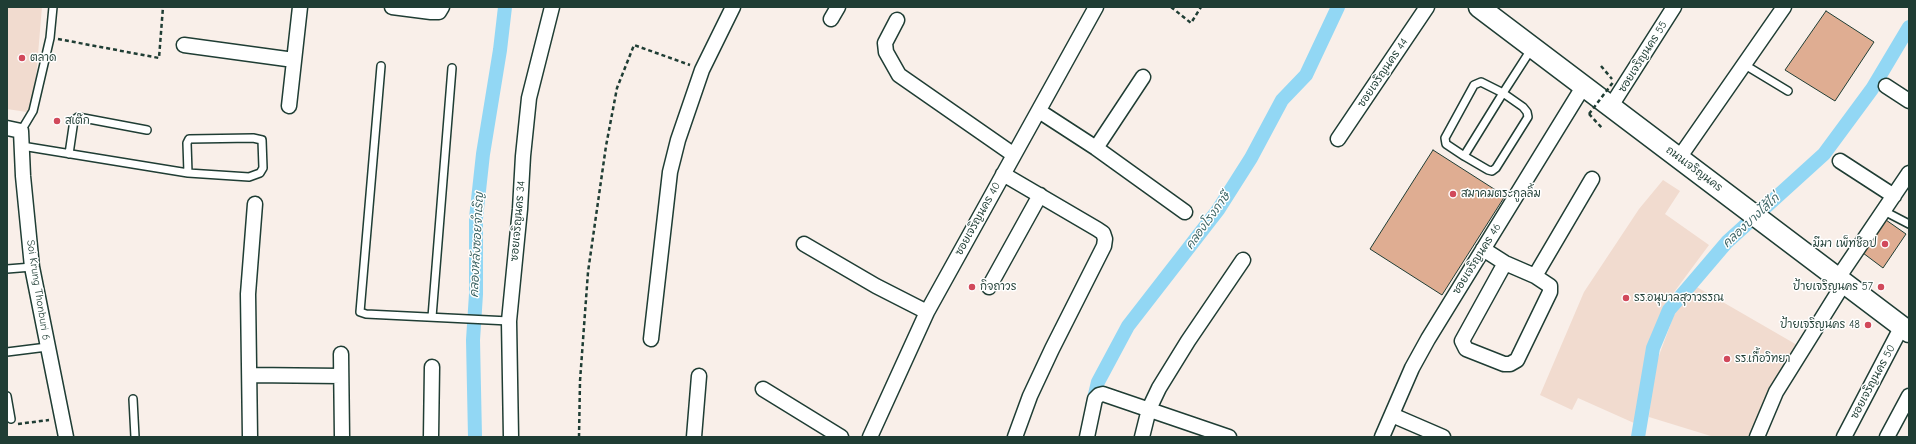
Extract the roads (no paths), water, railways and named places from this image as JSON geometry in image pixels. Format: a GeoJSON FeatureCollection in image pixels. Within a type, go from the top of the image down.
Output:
{"type":"FeatureCollection","features":[{"type":"Feature","properties":{"kind":"main road","name":"ถนนเจริญนคร"},"geometry":{"type":"LineString","coordinates":[[1479,7],[1583,87],[1611,106],[1906,329]]}},
{"type":"Feature","properties":{"kind":"street"},"geometry":{"type":"LineString","coordinates":[[289,106],[300,7]]}},
{"type":"Feature","properties":{"kind":"street"},"geometry":{"type":"LineString","coordinates":[[392,7],[436,12],[441,10],[442,7]]}},
{"type":"Feature","properties":{"kind":"street","name":"ซอยเจริญนคร 34"},"geometry":{"type":"LineString","coordinates":[[511,437],[509,322],[529,98],[552,7]]}},
{"type":"Feature","properties":{"kind":"street"},"geometry":{"type":"LineString","coordinates":[[651,339],[670,172],[678,140],[702,70],[733,7]]}},
{"type":"Feature","properties":{"kind":"street","name":"ซอยเจริญนคร 40"},"geometry":{"type":"LineString","coordinates":[[870,437],[927,312],[1096,7]]}},
{"type":"Feature","properties":{"kind":"street","name":"ซอยเจริญนคร 44"},"geometry":{"type":"LineString","coordinates":[[1338,139],[1427,7]]}},
{"type":"Feature","properties":{"kind":"street","name":"ซอยเจริญนคร 55"},"geometry":{"type":"LineString","coordinates":[[1611,106],[1674,7]]}},
{"type":"Feature","properties":{"kind":"street"},"geometry":{"type":"LineString","coordinates":[[1679,158],[1784,7]]}},
{"type":"Feature","properties":{"kind":"street"},"geometry":{"type":"LineString","coordinates":[[897,20],[885,43],[886,52],[899,75],[1014,155]]}},
{"type":"Feature","properties":{"kind":"street"},"geometry":{"type":"LineString","coordinates":[[184,45],[294,60]]}},
{"type":"Feature","properties":{"kind":"street"},"geometry":{"type":"LineString","coordinates":[[1096,148],[1143,77]]}},
{"type":"Feature","properties":{"kind":"street"},"geometry":{"type":"LineString","coordinates":[[1886,86],[1909,101]]}},
{"type":"Feature","properties":{"kind":"street","name":"ซอยเจริญนคร 46"},"geometry":{"type":"LineString","coordinates":[[1382,437],[1419,356],[1583,87]]}},
{"type":"Feature","properties":{"kind":"street"},"geometry":{"type":"LineString","coordinates":[[1039,111],[1096,148],[1185,212]]}},
{"type":"Feature","properties":{"kind":"street"},"geometry":{"type":"LineString","coordinates":[[7,128],[22,131]]}},
{"type":"Feature","properties":{"kind":"street","name":"Soi Krung Thonburi 6"},"geometry":{"type":"LineString","coordinates":[[22,131],[32,267],[66,437]]}},
{"type":"Feature","properties":{"kind":"street"},"geometry":{"type":"LineString","coordinates":[[1840,161],[1894,196]]}},
{"type":"Feature","properties":{"kind":"street"},"geometry":{"type":"LineString","coordinates":[[1757,437],[1776,392],[1841,281],[1909,173]]}},
{"type":"Feature","properties":{"kind":"street"},"geometry":{"type":"LineString","coordinates":[[1003,174],[1103,233],[1105,239],[1104,246],[1030,396],[1015,437]]}},
{"type":"Feature","properties":{"kind":"street"},"geometry":{"type":"LineString","coordinates":[[1534,276],[1592,179]]}},
{"type":"Feature","properties":{"kind":"street"},"geometry":{"type":"LineString","coordinates":[[989,287],[1040,195]]}},
{"type":"Feature","properties":{"kind":"street"},"geometry":{"type":"LineString","coordinates":[[250,437],[248,294],[255,204]]}},
{"type":"Feature","properties":{"kind":"street"},"geometry":{"type":"LineString","coordinates":[[804,244],[876,286],[927,312]]}},
{"type":"Feature","properties":{"kind":"street"},"geometry":{"type":"LineString","coordinates":[[1483,249],[1505,263],[1548,284],[1550,292],[1518,360],[1510,364],[1504,364],[1466,350],[1462,341],[1505,263]]}},
{"type":"Feature","properties":{"kind":"street"},"geometry":{"type":"LineString","coordinates":[[1142,437],[1149,409],[1159,388],[1188,340],[1243,260]]}},
{"type":"Feature","properties":{"kind":"street","name":"ซอยเจริญนคร 50"},"geometry":{"type":"LineString","coordinates":[[1844,437],[1906,329]]}},
{"type":"Feature","properties":{"kind":"street"},"geometry":{"type":"LineString","coordinates":[[341,354],[342,437]]}},
{"type":"Feature","properties":{"kind":"street"},"geometry":{"type":"LineString","coordinates":[[431,437],[432,367]]}},
{"type":"Feature","properties":{"kind":"street"},"geometry":{"type":"LineString","coordinates":[[250,375],[341,376]]}},
{"type":"Feature","properties":{"kind":"street"},"geometry":{"type":"LineString","coordinates":[[694,437],[699,376]]}},
{"type":"Feature","properties":{"kind":"street"},"geometry":{"type":"LineString","coordinates":[[763,389],[841,437]]}},
{"type":"Feature","properties":{"kind":"street"},"geometry":{"type":"LineString","coordinates":[[1087,437],[1095,400],[1099,395],[1103,394],[1229,437]]}},
{"type":"Feature","properties":{"kind":"street"},"geometry":{"type":"LineString","coordinates":[[1887,437],[1909,396]]}},
{"type":"Feature","properties":{"kind":"street"},"geometry":{"type":"LineString","coordinates":[[1392,415],[1444,437]]}},
{"type":"Feature","properties":{"kind":"lane"},"geometry":{"type":"LineString","coordinates":[[22,131],[33,111],[50,38],[53,7]]}},
{"type":"Feature","properties":{"kind":"lane"},"geometry":{"type":"LineString","coordinates":[[1464,156],[1532,48]]}},
{"type":"Feature","properties":{"kind":"lane"},"geometry":{"type":"LineString","coordinates":[[1745,64],[1788,91]]}},
{"type":"Feature","properties":{"kind":"lane"},"geometry":{"type":"LineString","coordinates":[[381,66],[360,311],[362,314],[432,316],[509,322]]}},
{"type":"Feature","properties":{"kind":"lane"},"geometry":{"type":"LineString","coordinates":[[432,316],[452,68]]}},
{"type":"Feature","properties":{"kind":"lane"},"geometry":{"type":"LineString","coordinates":[[1481,82],[1503,93],[1523,107],[1528,117],[1496,168],[1488,170],[1464,156],[1446,144],[1444,138],[1474,84],[1481,82]]}},
{"type":"Feature","properties":{"kind":"lane"},"geometry":{"type":"LineString","coordinates":[[70,154],[74,120],[78,117],[147,130]]}},
{"type":"Feature","properties":{"kind":"lane"},"geometry":{"type":"LineString","coordinates":[[22,146],[188,173],[249,176],[260,173],[263,168],[262,140],[253,138],[189,139],[187,143],[188,173]]}},
{"type":"Feature","properties":{"kind":"lane"},"geometry":{"type":"LineString","coordinates":[[1884,211],[1909,224]]}},
{"type":"Feature","properties":{"kind":"lane"},"geometry":{"type":"LineString","coordinates":[[7,270],[32,267]]}},
{"type":"Feature","properties":{"kind":"lane"},"geometry":{"type":"LineString","coordinates":[[7,352],[47,347]]}},
{"type":"Feature","properties":{"kind":"lane"},"geometry":{"type":"LineString","coordinates":[[7,396],[13,422]]}},
{"type":"Feature","properties":{"kind":"lane"},"geometry":{"type":"LineString","coordinates":[[133,399],[135,437]]}},
{"type":"Feature","properties":{"kind":"waterway","name":"คลองหลังซอยจำเริญ"},"geometry":{"type":"LineString","coordinates":[[475,437],[473,340],[476,294],[476,218],[483,154],[500,50],[505,7]]}},
{"type":"Feature","properties":{"kind":"waterway","name":"คลองโรงภาษี"},"geometry":{"type":"LineString","coordinates":[[1092,407],[1098,382],[1128,326],[1218,210],[1251,158],[1282,100],[1306,75],[1338,7]]}},
{"type":"Feature","properties":{"kind":"waterway","name":"คลองบางไส้ไก่"},"geometry":{"type":"LineString","coordinates":[[1638,437],[1653,348],[1669,310],[1727,242],[1824,154],[1872,89],[1909,27]]}},
{"type":"Feature","properties":{"kind":"place","name":"ตลาด"},"geometry":{"type":"Point","coordinates":[22,58]}},
{"type":"Feature","properties":{"kind":"place","name":"สเต๊ก"},"geometry":{"type":"Point","coordinates":[57,121]}},
{"type":"Feature","properties":{"kind":"place","name":"สมาคมตระกูลลิ้ม"},"geometry":{"type":"Point","coordinates":[1453,194]}},
{"type":"Feature","properties":{"kind":"place","name":"มีมา เพ็ทช๊อป"},"geometry":{"type":"Point","coordinates":[1885,244]}},
{"type":"Feature","properties":{"kind":"place","name":"กิจถาวร"},"geometry":{"type":"Point","coordinates":[972,287]}},
{"type":"Feature","properties":{"kind":"place","name":"ป้ายเจริญนคร 57"},"geometry":{"type":"Point","coordinates":[1881,287]}},
{"type":"Feature","properties":{"kind":"place","name":"รร.อนุบาลสุวาวรรณ"},"geometry":{"type":"Point","coordinates":[1626,298]}},
{"type":"Feature","properties":{"kind":"place","name":"ป้ายเจริญนคร 48"},"geometry":{"type":"Point","coordinates":[1868,325]}},
{"type":"Feature","properties":{"kind":"place","name":"รร.เกื้อวิทยา"},"geometry":{"type":"Point","coordinates":[1727,359]}}]}
